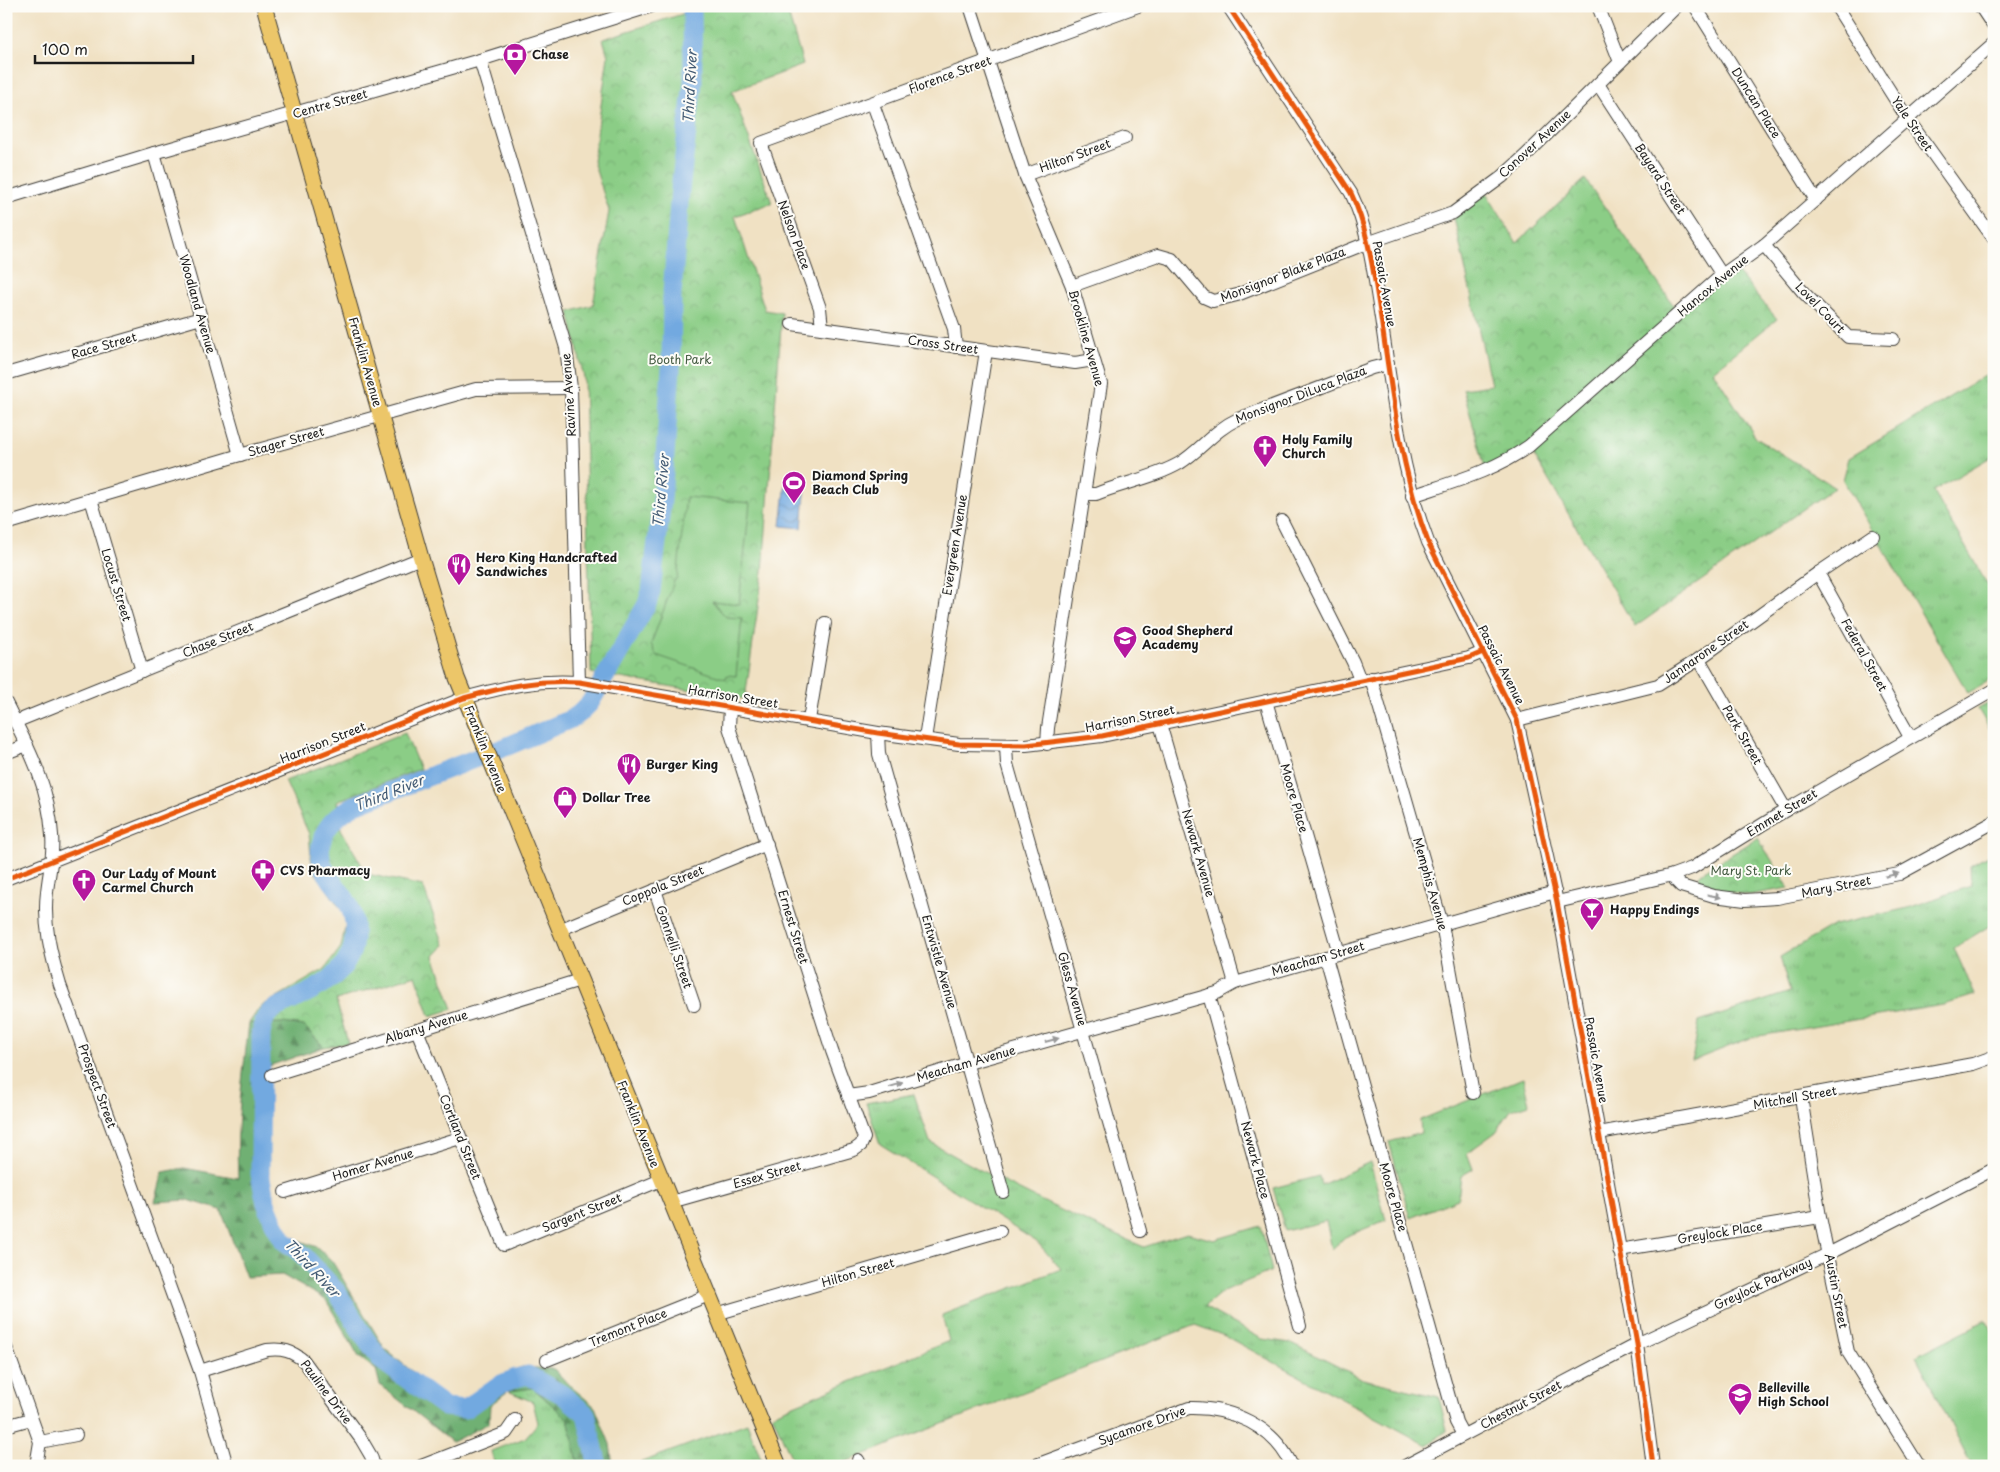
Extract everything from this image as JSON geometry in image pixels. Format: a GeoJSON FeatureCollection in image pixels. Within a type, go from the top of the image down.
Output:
{"type":"FeatureCollection","features":[{"type":"Feature","properties":{"kind":"main road","name":"Franklin Avenue"},"geometry":{"type":"LineString","coordinates":[[264,6],[421,558],[464,698],[779,1466]]}},
{"type":"Feature","properties":{"kind":"street","name":"Centre Street"},"geometry":{"type":"LineString","coordinates":[[6,198],[480,60],[652,6]]}},
{"type":"Feature","properties":{"kind":"street","name":"Brookline Avenue"},"geometry":{"type":"LineString","coordinates":[[970,6],[1025,175],[1072,286],[1100,378],[1101,391],[1047,744]]}},
{"type":"Feature","properties":{"kind":"street","name":"Florence Street"},"geometry":{"type":"LineString","coordinates":[[761,143],[873,104],[1138,6]]}},
{"type":"Feature","properties":{"kind":"street","name":"Passaic Avenue"},"geometry":{"type":"LineString","coordinates":[[1228,6],[1351,193],[1362,215],[1412,496],[1428,542],[1518,720],[1556,897],[1599,1133],[1637,1344],[1653,1466]]}},
{"type":"Feature","properties":{"kind":"street"},"geometry":{"type":"LineString","coordinates":[[1598,6],[1620,62]]}},
{"type":"Feature","properties":{"kind":"street","name":"Conover Avenue"},"geometry":{"type":"LineString","coordinates":[[1367,243],[1453,213],[1520,162],[1677,6]]}},
{"type":"Feature","properties":{"kind":"street","name":"Duncan Place"},"geometry":{"type":"LineString","coordinates":[[1695,6],[1816,200]]}},
{"type":"Feature","properties":{"kind":"street","name":"Yale Street"},"geometry":{"type":"LineString","coordinates":[[1836,6],[1907,118],[1994,239]]}},
{"type":"Feature","properties":{"kind":"street"},"geometry":{"type":"LineString","coordinates":[[1980,6],[1994,27]]}},
{"type":"Feature","properties":{"kind":"street","name":"Hancox Avenue"},"geometry":{"type":"LineString","coordinates":[[1412,496],[1486,471],[1511,459],[1529,446],[1722,275],[1764,245],[1994,43]]}},
{"type":"Feature","properties":{"kind":"street","name":"Ravine Avenue"},"geometry":{"type":"LineString","coordinates":[[480,60],[566,348],[571,388],[582,683]]}},
{"type":"Feature","properties":{"kind":"street","name":"Bayard Street"},"geometry":{"type":"LineString","coordinates":[[1598,84],[1722,275]]}},
{"type":"Feature","properties":{"kind":"street"},"geometry":{"type":"LineString","coordinates":[[873,104],[954,329],[956,347]]}},
{"type":"Feature","properties":{"kind":"street","name":"Hilton Street"},"geometry":{"type":"LineString","coordinates":[[1025,175],[1125,138]]}},
{"type":"Feature","properties":{"kind":"street","name":"Nelson Place"},"geometry":{"type":"LineString","coordinates":[[761,143],[820,308],[822,328]]}},
{"type":"Feature","properties":{"kind":"street","name":"Woodland Avenue"},"geometry":{"type":"LineString","coordinates":[[154,154],[240,455]]}},
{"type":"Feature","properties":{"kind":"street","name":"Monsignor Blake Plaza"},"geometry":{"type":"LineString","coordinates":[[1072,286],[1158,255],[1172,259],[1204,297],[1213,301],[1237,295],[1367,243]]}},
{"type":"Feature","properties":{"kind":"street","name":"Lovel Court"},"geometry":{"type":"LineString","coordinates":[[1764,245],[1803,292],[1848,336],[1893,339]]}},
{"type":"Feature","properties":{"kind":"street","name":"Race Street"},"geometry":{"type":"LineString","coordinates":[[6,374],[201,318]]}},
{"type":"Feature","properties":{"kind":"street","name":"Cross Street"},"geometry":{"type":"LineString","coordinates":[[792,324],[1075,363],[1094,360]]}},
{"type":"Feature","properties":{"kind":"street","name":"Evergreen Avenue"},"geometry":{"type":"LineString","coordinates":[[925,739],[986,351]]}},
{"type":"Feature","properties":{"kind":"street","name":"Monsignor DiLuca Plaza"},"geometry":{"type":"LineString","coordinates":[[1085,494],[1096,494],[1170,468],[1185,460],[1214,433],[1229,423],[1372,368],[1388,364]]}},
{"type":"Feature","properties":{"kind":"street","name":"Stager Street"},"geometry":{"type":"LineString","coordinates":[[6,524],[240,455],[476,389],[571,388]]}},
{"type":"Feature","properties":{"kind":"street","name":"Locust Street"},"geometry":{"type":"LineString","coordinates":[[91,499],[142,671]]}},
{"type":"Feature","properties":{"kind":"street","name":"Memphis Avenue"},"geometry":{"type":"LineString","coordinates":[[1282,521],[1353,662],[1366,679],[1442,924],[1473,1093]]}},
{"type":"Feature","properties":{"kind":"street","name":"Jannarone Street"},"geometry":{"type":"LineString","coordinates":[[1518,720],[1658,685],[1699,659],[1818,573],[1873,536]]}},
{"type":"Feature","properties":{"kind":"street","name":"Chase Street"},"geometry":{"type":"LineString","coordinates":[[16,722],[421,558]]}},
{"type":"Feature","properties":{"kind":"street","name":"Federal Street"},"geometry":{"type":"LineString","coordinates":[[1818,573],[1910,737]]}},
{"type":"Feature","properties":{"kind":"street"},"geometry":{"type":"LineString","coordinates":[[809,720],[825,623]]}},
{"type":"Feature","properties":{"kind":"street","name":"Harrison Street"},"geometry":{"type":"LineString","coordinates":[[6,879],[464,698],[524,683],[550,681],[582,683],[878,733],[958,744],[1006,746],[1047,744],[1094,738],[1469,658],[1483,652]]}},
{"type":"Feature","properties":{"kind":"street","name":"Park Street"},"geometry":{"type":"LineString","coordinates":[[1699,659],[1786,810]]}},
{"type":"Feature","properties":{"kind":"street","name":"Emmet Street"},"geometry":{"type":"LineString","coordinates":[[1556,897],[1673,875],[1703,862],[1786,810],[1994,690]]}},
{"type":"Feature","properties":{"kind":"street","name":"Moore Place"},"geometry":{"type":"LineString","coordinates":[[1266,701],[1339,954]]}},
{"type":"Feature","properties":{"kind":"street","name":"Prospect Street"},"geometry":{"type":"LineString","coordinates":[[6,703],[27,745],[46,791],[52,835],[53,861],[47,892],[46,911],[48,933],[55,967],[200,1371],[227,1466]]}},
{"type":"Feature","properties":{"kind":"street","name":"Ernest Street"},"geometry":{"type":"LineString","coordinates":[[730,707],[729,727],[832,1051],[864,1138],[861,1145]]}},
{"type":"Feature","properties":{"kind":"street","name":"Newark Avenue"},"geometry":{"type":"LineString","coordinates":[[1160,724],[1235,983]]}},
{"type":"Feature","properties":{"kind":"street","name":"Entwistle Avenue"},"geometry":{"type":"LineString","coordinates":[[878,733],[879,754],[1004,1192]]}},
{"type":"Feature","properties":{"kind":"street"},"geometry":{"type":"LineString","coordinates":[[6,753],[27,745]]}},
{"type":"Feature","properties":{"kind":"street","name":"Gless Avenue"},"geometry":{"type":"LineString","coordinates":[[1006,746],[1007,764],[1140,1231]]}},
{"type":"Feature","properties":{"kind":"street","name":"Mary Street"},"geometry":{"type":"LineString","coordinates":[[1673,875],[1681,886],[1714,896],[1745,900],[1776,898],[1899,874],[1994,822]]}},
{"type":"Feature","properties":{"kind":"street","name":"Coppola Street"},"geometry":{"type":"LineString","coordinates":[[559,930],[767,844]]}},
{"type":"Feature","properties":{"kind":"street","name":"Gonnelli Street"},"geometry":{"type":"LineString","coordinates":[[655,890],[694,1005]]}},
{"type":"Feature","properties":{"kind":"street","name":"Meacham Street"},"geometry":{"type":"LineString","coordinates":[[1084,1031],[1222,991],[1235,983],[1442,924],[1556,897]]}},
{"type":"Feature","properties":{"kind":"street","name":"Moore Place"},"geometry":{"type":"LineString","coordinates":[[1326,957],[1456,1422],[1463,1435]]}},
{"type":"Feature","properties":{"kind":"street","name":"Albany Avenue"},"geometry":{"type":"LineString","coordinates":[[272,1074],[580,980]]}},
{"type":"Feature","properties":{"kind":"street","name":"Newark Place"},"geometry":{"type":"LineString","coordinates":[[1209,995],[1300,1326]]}},
{"type":"Feature","properties":{"kind":"street","name":"Cortland Street"},"geometry":{"type":"LineString","coordinates":[[417,1030],[504,1245]]}},
{"type":"Feature","properties":{"kind":"street","name":"Meacham Avenue"},"geometry":{"type":"LineString","coordinates":[[848,1096],[869,1093],[1084,1031]]}},
{"type":"Feature","properties":{"kind":"street","name":"Mitchell Street"},"geometry":{"type":"LineString","coordinates":[[1599,1133],[1801,1097],[1973,1064],[1990,1058]]}},
{"type":"Feature","properties":{"kind":"street","name":"Austin Street"},"geometry":{"type":"LineString","coordinates":[[1801,1097],[1820,1217],[1848,1352],[1919,1466]]}},
{"type":"Feature","properties":{"kind":"street","name":"Homer Avenue"},"geometry":{"type":"LineString","coordinates":[[285,1192],[460,1138]]}},
{"type":"Feature","properties":{"kind":"street","name":"Essex Street"},"geometry":{"type":"LineString","coordinates":[[671,1202],[854,1150],[861,1145]]}},
{"type":"Feature","properties":{"kind":"street","name":"Greylock Parkway"},"geometry":{"type":"LineString","coordinates":[[1637,1344],[1828,1254],[1994,1168]]}},
{"type":"Feature","properties":{"kind":"street","name":"Sargent Street"},"geometry":{"type":"LineString","coordinates":[[504,1245],[661,1180]]}},
{"type":"Feature","properties":{"kind":"street","name":"Greylock Place"},"geometry":{"type":"LineString","coordinates":[[1619,1250],[1820,1217]]}},
{"type":"Feature","properties":{"kind":"street","name":"Hilton Street"},"geometry":{"type":"LineString","coordinates":[[716,1314],[1000,1231]]}},
{"type":"Feature","properties":{"kind":"street","name":"Tremont Place"},"geometry":{"type":"LineString","coordinates":[[547,1360],[709,1295]]}},
{"type":"Feature","properties":{"kind":"street","name":"Chestnut Street"},"geometry":{"type":"LineString","coordinates":[[1405,1466],[1637,1344]]}},
{"type":"Feature","properties":{"kind":"street"},"geometry":{"type":"LineString","coordinates":[[6,1347],[31,1419],[37,1430],[40,1442],[36,1466]]}},
{"type":"Feature","properties":{"kind":"street","name":"Pauline Drive"},"geometry":{"type":"LineString","coordinates":[[200,1371],[267,1350],[276,1349],[291,1352],[304,1361],[361,1439],[371,1456],[374,1466]]}},
{"type":"Feature","properties":{"kind":"street","name":"Sycamore Drive"},"geometry":{"type":"LineString","coordinates":[[1033,1466],[1189,1408],[1200,1408],[1222,1411],[1252,1423],[1278,1444],[1292,1466]]}},
{"type":"Feature","properties":{"kind":"street"},"geometry":{"type":"LineString","coordinates":[[6,1426],[31,1419]]}},
{"type":"Feature","properties":{"kind":"street"},"geometry":{"type":"LineString","coordinates":[[420,1466],[506,1432],[515,1420]]}},
{"type":"Feature","properties":{"kind":"street"},"geometry":{"type":"LineString","coordinates":[[40,1442],[76,1435]]}},
{"type":"Feature","properties":{"kind":"green space","name":"Booth Park"},"geometry":{"type":"Polygon","coordinates":[[[708,6],[786,6],[803,65],[732,91],[772,203],[735,216],[765,310],[782,313],[763,571],[745,699],[591,673],[584,378],[569,312],[593,305],[609,211],[593,161],[608,56],[603,39],[708,6]]]}},
{"type":"Feature","properties":{"kind":"green space"},"geometry":{"type":"Polygon","coordinates":[[[1585,179],[1679,313],[1733,267],[1777,319],[1713,371],[1756,438],[1835,487],[1635,627],[1529,447],[1486,471],[1463,389],[1491,385],[1453,213],[1484,189],[1517,243],[1585,179]]]}},
{"type":"Feature","properties":{"kind":"green space"},"geometry":{"type":"Polygon","coordinates":[[[1994,370],[1994,455],[1933,491],[1994,596],[1994,678],[1968,693],[1843,480],[1849,458],[1994,370]]]}},
{"type":"Feature","properties":{"kind":"green space"},"geometry":{"type":"Polygon","coordinates":[[[686,497],[750,503],[739,604],[712,601],[726,617],[742,618],[736,676],[727,675],[726,679],[656,655],[651,644],[675,579],[677,579],[686,497]]]}},
{"type":"Feature","properties":{"kind":"green space"},"geometry":{"type":"Polygon","coordinates":[[[1994,700],[1994,736],[1978,709],[1994,700]]]}},
{"type":"Feature","properties":{"kind":"green space"},"geometry":{"type":"Polygon","coordinates":[[[405,733],[420,769],[337,801],[341,829],[367,874],[423,886],[444,945],[434,956],[453,1009],[430,1016],[416,975],[336,1000],[348,1043],[324,1047],[304,1026],[283,1023],[249,1023],[260,1007],[325,969],[341,947],[347,918],[312,868],[309,834],[285,781],[405,733]]]}},
{"type":"Feature","properties":{"kind":"green space","name":"Mary St. Park"},"geometry":{"type":"Polygon","coordinates":[[[1758,838],[1789,888],[1749,895],[1705,888],[1700,882],[1699,876],[1701,873],[1758,838]]]}},
{"type":"Feature","properties":{"kind":"green space"},"geometry":{"type":"Polygon","coordinates":[[[1994,852],[1994,923],[1954,948],[1975,995],[1943,1005],[1753,1037],[1692,1061],[1699,1022],[1790,992],[1780,957],[1834,925],[1908,908],[1971,886],[1970,866],[1994,852]]]}},
{"type":"Feature","properties":{"kind":"green space"},"geometry":{"type":"Polygon","coordinates":[[[249,1023],[283,1023],[304,1026],[324,1047],[266,1067],[260,1072],[260,1174],[266,1203],[275,1225],[295,1239],[317,1247],[332,1261],[385,1349],[444,1398],[464,1401],[482,1392],[498,1376],[522,1367],[554,1369],[595,1407],[610,1444],[613,1466],[579,1466],[568,1419],[533,1388],[508,1391],[490,1405],[489,1423],[452,1442],[380,1385],[376,1370],[359,1357],[326,1300],[282,1275],[246,1277],[221,1210],[188,1200],[155,1202],[163,1172],[184,1168],[238,1178],[239,1120],[249,1023]]]}},
{"type":"Feature","properties":{"kind":"green space"},"geometry":{"type":"Polygon","coordinates":[[[1523,1078],[1529,1104],[1511,1110],[1496,1132],[1467,1153],[1473,1169],[1461,1176],[1458,1199],[1410,1218],[1389,1142],[1421,1133],[1420,1120],[1523,1078]]]}},
{"type":"Feature","properties":{"kind":"green space"},"geometry":{"type":"Polygon","coordinates":[[[914,1094],[930,1142],[1036,1198],[1144,1247],[1187,1233],[1214,1240],[1261,1226],[1272,1271],[1223,1291],[1204,1307],[1262,1339],[1291,1343],[1363,1379],[1439,1397],[1447,1431],[1427,1445],[1225,1336],[1195,1325],[835,1466],[795,1466],[772,1414],[949,1341],[942,1315],[1061,1269],[1037,1242],[880,1144],[866,1103],[914,1094]]]}},
{"type":"Feature","properties":{"kind":"green space"},"geometry":{"type":"Polygon","coordinates":[[[1370,1162],[1386,1220],[1345,1237],[1332,1249],[1326,1221],[1285,1231],[1273,1188],[1319,1176],[1321,1185],[1370,1162]]]}},
{"type":"Feature","properties":{"kind":"green space"},"geometry":{"type":"Polygon","coordinates":[[[1986,1320],[1994,1334],[1994,1466],[1972,1466],[1916,1356],[1986,1320]]]}},
{"type":"Feature","properties":{"kind":"green space"},"geometry":{"type":"Polygon","coordinates":[[[533,1388],[568,1419],[579,1466],[495,1466],[491,1451],[525,1438],[538,1423],[533,1402],[508,1391],[533,1388]]]}},
{"type":"Feature","properties":{"kind":"green space"},"geometry":{"type":"Polygon","coordinates":[[[747,1423],[764,1466],[631,1466],[747,1423]]]}},
{"type":"Feature","properties":{"kind":"water","name":"Diamond Spring Beach Club"},"geometry":{"type":"Polygon","coordinates":[[[798,480],[806,483],[802,528],[781,526],[786,481],[798,480]]]}},
{"type":"Feature","properties":{"kind":"waterway","name":"Third River"},"geometry":{"type":"LineString","coordinates":[[598,1466],[586,1414],[563,1395],[528,1375],[499,1385],[465,1409],[445,1407],[381,1360],[337,1292],[302,1254],[284,1241],[266,1203],[260,1174],[261,1035],[264,1021],[269,1013],[328,981],[344,966],[353,946],[354,927],[352,912],[342,893],[324,868],[321,857],[323,836],[335,819],[355,805],[508,746],[579,714],[590,703],[647,604],[651,591],[662,500],[671,368],[672,294],[680,190],[693,82],[692,6]]}},
{"type":"Feature","properties":{"kind":"cycle path"},"geometry":{"type":"LineString","coordinates":[[1228,6],[1351,193],[1362,223],[1370,254],[1398,432],[1419,515],[1428,542],[1517,720],[1557,902],[1637,1344],[1653,1466]]}},
{"type":"Feature","properties":{"kind":"cycle path"},"geometry":{"type":"LineString","coordinates":[[6,879],[464,698],[521,685],[563,681],[579,682],[878,733],[959,744],[1026,745],[1102,736],[1469,658],[1483,652]]}},
{"type":"Feature","properties":{"kind":"place","name":"Chase"},"geometry":{"type":"Point","coordinates":[515,76]}},
{"type":"Feature","properties":{"kind":"place","name":"Holy Family Church"},"geometry":{"type":"Point","coordinates":[1265,468]}},
{"type":"Feature","properties":{"kind":"place","name":"Diamond Spring Beach Club"},"geometry":{"type":"Point","coordinates":[794,504]}},
{"type":"Feature","properties":{"kind":"place","name":"Hero King Handcrafted Sandwiches"},"geometry":{"type":"Point","coordinates":[459,586]}},
{"type":"Feature","properties":{"kind":"place","name":"Good Shepherd Academy"},"geometry":{"type":"Point","coordinates":[1125,659]}},
{"type":"Feature","properties":{"kind":"place","name":"Burger King"},"geometry":{"type":"Point","coordinates":[629,786]}},
{"type":"Feature","properties":{"kind":"place","name":"Dollar Tree"},"geometry":{"type":"Point","coordinates":[565,819]}},
{"type":"Feature","properties":{"kind":"place","name":"CVS Pharmacy"},"geometry":{"type":"Point","coordinates":[263,892]}},
{"type":"Feature","properties":{"kind":"place","name":"Our Lady of Mount Carmel Church"},"geometry":{"type":"Point","coordinates":[84,902]}},
{"type":"Feature","properties":{"kind":"place","name":"Happy Endings"},"geometry":{"type":"Point","coordinates":[1592,931]}},
{"type":"Feature","properties":{"kind":"place","name":"Belleville High School"},"geometry":{"type":"Point","coordinates":[1740,1416]}}]}
